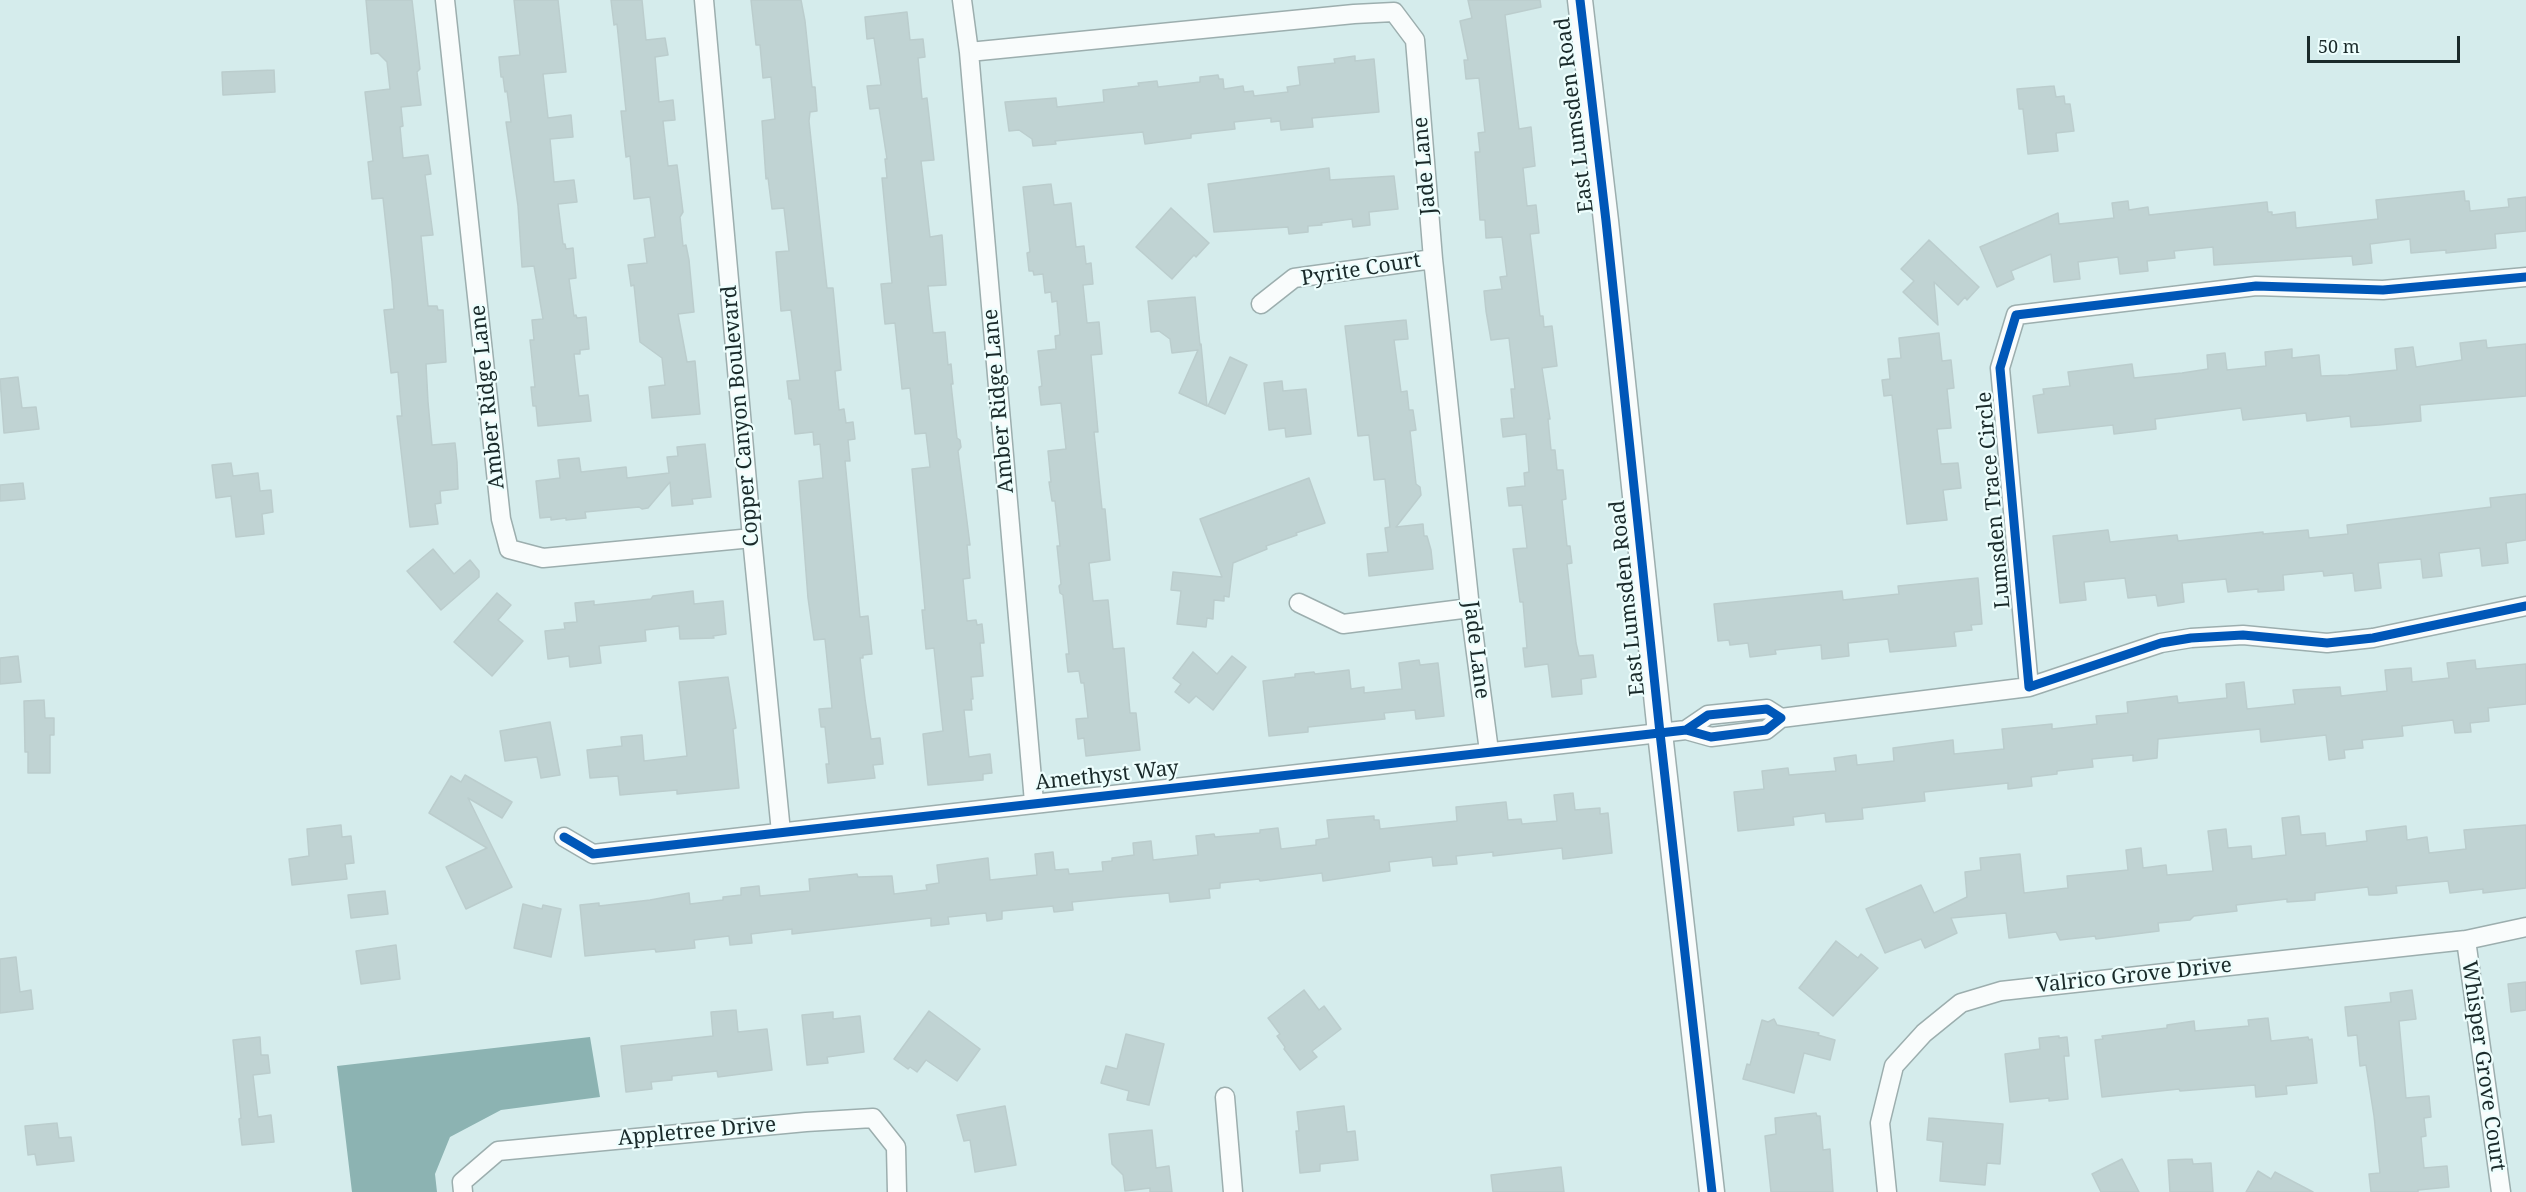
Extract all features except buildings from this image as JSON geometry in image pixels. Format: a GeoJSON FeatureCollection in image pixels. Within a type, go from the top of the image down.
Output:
{"type":"FeatureCollection","features":[{"type":"Feature","properties":{"kind":"street","name":"Amber Ridge Lane"},"geometry":{"type":"LineString","coordinates":[[445,0],[501,519],[509,549],[543,558],[752,538]]}},
{"type":"Feature","properties":{"kind":"street","name":"Copper Canyon Boulevard"},"geometry":{"type":"LineString","coordinates":[[704,0],[781,832]]}},
{"type":"Feature","properties":{"kind":"street","name":"Amber Ridge Lane"},"geometry":{"type":"LineString","coordinates":[[962,0],[969,52],[1034,802]]}},
{"type":"Feature","properties":{"kind":"street","name":"East Lumsden Road"},"geometry":{"type":"LineString","coordinates":[[1580,0],[1713,1192]]}},
{"type":"Feature","properties":{"kind":"street","name":"Jade Lane"},"geometry":{"type":"LineString","coordinates":[[969,52],[1394,12],[1415,40],[1433,259],[1470,608],[1489,751]]}},
{"type":"Feature","properties":{"kind":"street","name":"Pyrite Court"},"geometry":{"type":"LineString","coordinates":[[1262,304],[1294,279],[1433,259]]}},
{"type":"Feature","properties":{"kind":"street","name":"Lumsden Trace Circle"},"geometry":{"type":"LineString","coordinates":[[2029,687],[2000,369],[2016,315],[2256,286],[2383,290],[2526,278]]}},
{"type":"Feature","properties":{"kind":"street"},"geometry":{"type":"LineString","coordinates":[[1299,603],[1343,624],[1470,608]]}},
{"type":"Feature","properties":{"kind":"street"},"geometry":{"type":"LineString","coordinates":[[1660,733],[1686,730],[1711,737],[1766,730],[1782,718],[2029,687],[2161,643],[2191,638],[2243,635],[2327,644],[2373,638],[2526,606]]}},
{"type":"Feature","properties":{"kind":"street","name":"Amethyst Way"},"geometry":{"type":"LineString","coordinates":[[564,837],[593,854],[1034,802],[1660,733]]}},
{"type":"Feature","properties":{"kind":"street","name":"Valrico Grove Drive"},"geometry":{"type":"LineString","coordinates":[[1887,1192],[1880,1123],[1894,1066],[1924,1033],[1961,1003],[2001,991],[2466,940],[2526,927]]}},
{"type":"Feature","properties":{"kind":"street","name":"Whisper Grove Court"},"geometry":{"type":"LineString","coordinates":[[2466,940],[2501,1192]]}},
{"type":"Feature","properties":{"kind":"street"},"geometry":{"type":"LineString","coordinates":[[1225,1097],[1233,1192]]}},
{"type":"Feature","properties":{"kind":"street","name":"Appletree Drive"},"geometry":{"type":"LineString","coordinates":[[463,1192],[462,1182],[498,1150],[873,1118],[896,1148],[897,1192]]}},
{"type":"Feature","properties":{"kind":"water"},"geometry":{"type":"Polygon","coordinates":[[[590,1037],[600,1097],[501,1110],[450,1137],[435,1174],[437,1192],[352,1192],[337,1066],[590,1037]]]}},
{"type":"Feature","properties":{"kind":"cycle path"},"geometry":{"type":"LineString","coordinates":[[1580,0],[1712,1192]]}},
{"type":"Feature","properties":{"kind":"cycle path"},"geometry":{"type":"LineString","coordinates":[[2526,277],[2383,290],[2256,286],[2016,315],[2000,368],[2029,687],[2161,643],[2191,638],[2243,635],[2327,643],[2373,638],[2526,606]]}},
{"type":"Feature","properties":{"kind":"cycle path"},"geometry":{"type":"LineString","coordinates":[[564,837],[593,854],[1686,730],[1711,737],[1766,730],[1781,718],[1767,709],[1708,715],[1686,730]]}}]}
